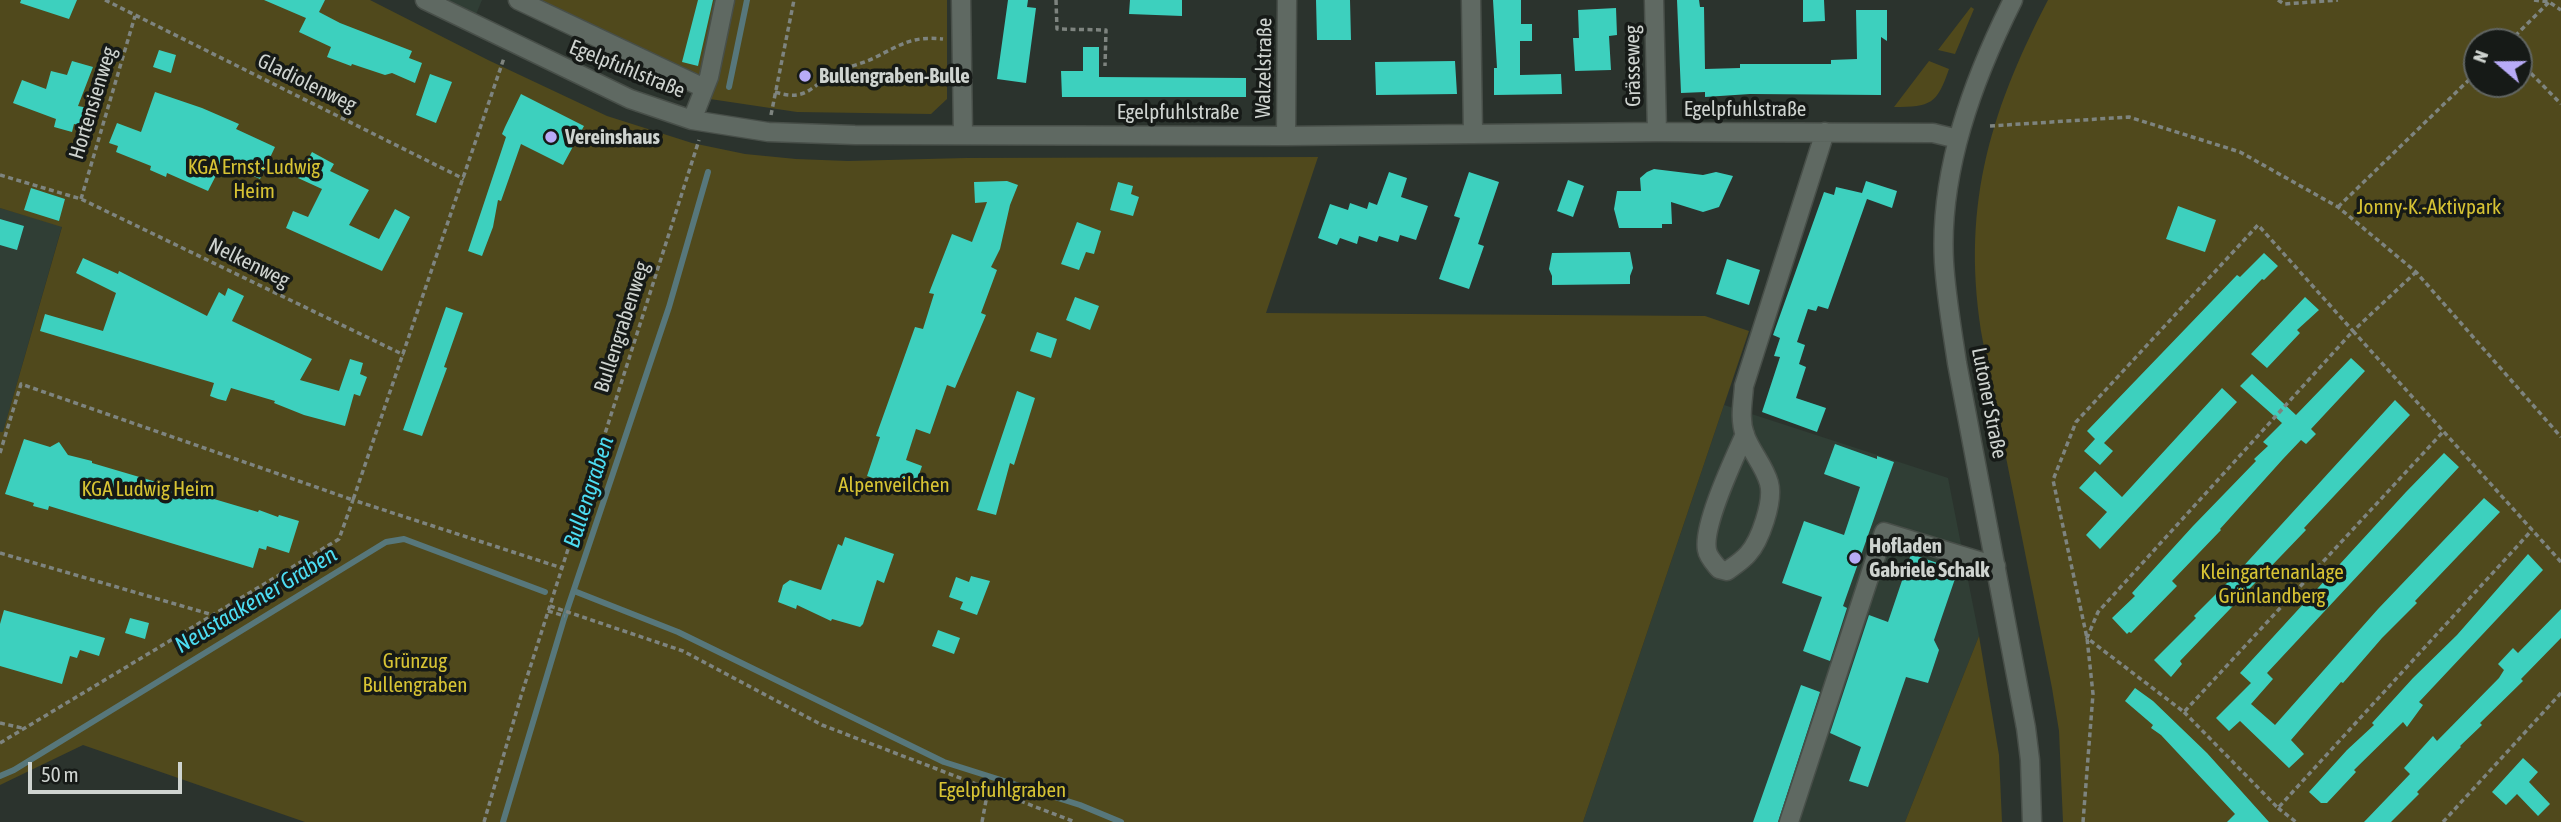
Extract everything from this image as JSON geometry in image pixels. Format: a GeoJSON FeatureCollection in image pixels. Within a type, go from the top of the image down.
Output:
{"type":"FeatureCollection","features":[{"type":"Feature","properties":{"kind":"street","name":"Egelpfuhlstraße"},"geometry":{"type":"LineString","coordinates":[[425,0],[611,91],[698,121],[768,132],[855,135],[1286,136],[1825,132],[1933,133],[1958,139]]}},
{"type":"Feature","properties":{"kind":"street"},"geometry":{"type":"LineString","coordinates":[[518,0],[704,88]]}},
{"type":"Feature","properties":{"kind":"street"},"geometry":{"type":"LineString","coordinates":[[698,121],[725,0]]}},
{"type":"Feature","properties":{"kind":"street"},"geometry":{"type":"LineString","coordinates":[[961,0],[963,134]]}},
{"type":"Feature","properties":{"kind":"street","name":"Walzelstraße"},"geometry":{"type":"LineString","coordinates":[[1286,136],[1287,0]]}},
{"type":"Feature","properties":{"kind":"street"},"geometry":{"type":"LineString","coordinates":[[1472,0],[1473,134]]}},
{"type":"Feature","properties":{"kind":"street","name":"Grässeweg"},"geometry":{"type":"LineString","coordinates":[[1654,0],[1657,132]]}},
{"type":"Feature","properties":{"kind":"street","name":"Lutoner Straße"},"geometry":{"type":"LineString","coordinates":[[2013,0],[1979,79],[1958,139],[1951,168],[1944,233],[1948,304],[2026,728],[2032,822]]}},
{"type":"Feature","properties":{"kind":"street"},"geometry":{"type":"LineString","coordinates":[[1745,434],[1715,508],[1707,536],[1707,551],[1712,560],[1718,569],[1727,571],[1750,553],[1759,537],[1769,505],[1770,486],[1745,434],[1741,417],[1744,386],[1825,132]]}},
{"type":"Feature","properties":{"kind":"street"},"geometry":{"type":"LineString","coordinates":[[1789,822],[1884,532],[1996,566]]}},
{"type":"Feature","properties":{"kind":"path","name":"Gladiolenweg"},"geometry":{"type":"LineString","coordinates":[[104,0],[464,179]]}},
{"type":"Feature","properties":{"kind":"path"},"geometry":{"type":"LineString","coordinates":[[771,115],[794,0]]}},
{"type":"Feature","properties":{"kind":"path"},"geometry":{"type":"LineString","coordinates":[[1056,0],[1057,29],[1106,30],[1105,66]]}},
{"type":"Feature","properties":{"kind":"path"},"geometry":{"type":"LineString","coordinates":[[2278,0],[2284,4],[2338,0]]}},
{"type":"Feature","properties":{"kind":"path"},"geometry":{"type":"LineString","coordinates":[[2534,0],[2549,2],[2561,10]]}},
{"type":"Feature","properties":{"kind":"path"},"geometry":{"type":"LineString","coordinates":[[2523,28],[2549,2]]}},
{"type":"Feature","properties":{"kind":"path","name":"Hortensienweg"},"geometry":{"type":"LineString","coordinates":[[81,199],[135,16]]}},
{"type":"Feature","properties":{"kind":"path"},"geometry":{"type":"LineString","coordinates":[[775,92],[791,97],[804,93],[839,71],[876,57],[905,41],[920,38],[951,40]]}},
{"type":"Feature","properties":{"kind":"path"},"geometry":{"type":"LineString","coordinates":[[0,743],[339,539],[509,42]]}},
{"type":"Feature","properties":{"kind":"path"},"geometry":{"type":"LineString","coordinates":[[2533,75],[2561,104]]}},
{"type":"Feature","properties":{"kind":"path"},"geometry":{"type":"LineString","coordinates":[[2338,206],[2463,85]]}},
{"type":"Feature","properties":{"kind":"path"},"geometry":{"type":"LineString","coordinates":[[1990,126],[2129,117],[2239,152],[2338,206],[2416,272],[2561,437]]}},
{"type":"Feature","properties":{"kind":"path","name":"Bullengrabenweg"},"geometry":{"type":"LineString","coordinates":[[484,822],[698,121]]}},
{"type":"Feature","properties":{"kind":"path","name":"Nelkenweg"},"geometry":{"type":"LineString","coordinates":[[0,175],[81,199],[404,355]]}},
{"type":"Feature","properties":{"kind":"path"},"geometry":{"type":"LineString","coordinates":[[2082,822],[2093,694],[2087,638],[2053,480],[2076,422],[2258,225],[2442,433],[2561,562]]}},
{"type":"Feature","properties":{"kind":"path"},"geometry":{"type":"LineString","coordinates":[[2087,638],[2098,612],[2353,331],[2416,272]]}},
{"type":"Feature","properties":{"kind":"path"},"geometry":{"type":"LineString","coordinates":[[0,453],[21,384],[353,500],[562,568]]}},
{"type":"Feature","properties":{"kind":"path"},"geometry":{"type":"LineString","coordinates":[[2184,712],[2442,433]]}},
{"type":"Feature","properties":{"kind":"path"},"geometry":{"type":"LineString","coordinates":[[2277,808],[2532,530]]}},
{"type":"Feature","properties":{"kind":"path"},"geometry":{"type":"LineString","coordinates":[[0,553],[213,615]]}},
{"type":"Feature","properties":{"kind":"path"},"geometry":{"type":"LineString","coordinates":[[549,608],[565,616]]}},
{"type":"Feature","properties":{"kind":"path"},"geometry":{"type":"LineString","coordinates":[[549,608],[683,651],[822,725],[1075,822]]}},
{"type":"Feature","properties":{"kind":"path"},"geometry":{"type":"LineString","coordinates":[[2087,638],[2184,712],[2277,808],[2296,822]]}},
{"type":"Feature","properties":{"kind":"path"},"geometry":{"type":"LineString","coordinates":[[2443,822],[2561,693]]}},
{"type":"Feature","properties":{"kind":"path"},"geometry":{"type":"LineString","coordinates":[[0,723],[23,729]]}},
{"type":"Feature","properties":{"kind":"path"},"geometry":{"type":"LineString","coordinates":[[982,822],[989,789]]}},
{"type":"Feature","properties":{"kind":"shaded area"},"geometry":{"type":"Polygon","coordinates":[[[425,0],[482,0],[472,24],[425,0]]]}},
{"type":"Feature","properties":{"kind":"shaded area"},"geometry":{"type":"Polygon","coordinates":[[[0,208],[62,226],[3,432],[0,432],[0,208]]]}},
{"type":"Feature","properties":{"kind":"shaded area"},"geometry":{"type":"Polygon","coordinates":[[[1724,405],[1948,478],[1979,636],[1905,822],[1583,822],[1724,405]]]}},
{"type":"Feature","properties":{"kind":"green space"},"geometry":{"type":"Polygon","coordinates":[[[0,0],[370,0],[607,116],[692,143],[745,154],[848,161],[1318,157],[1266,313],[1705,316],[1749,331],[1583,822],[305,822],[83,745],[0,785],[0,432],[3,432],[62,227],[0,208],[0,0]]]}},
{"type":"Feature","properties":{"kind":"green space"},"geometry":{"type":"Polygon","coordinates":[[[519,0],[947,0],[947,99],[931,114],[797,112],[710,99],[712,91],[519,0]]]}},
{"type":"Feature","properties":{"kind":"green space"},"geometry":{"type":"Polygon","coordinates":[[[2048,0],[2561,0],[2561,822],[2063,822],[2059,731],[2052,688],[1983,342],[1977,295],[1975,250],[1984,165],[2009,84],[2048,0]]]}},
{"type":"Feature","properties":{"kind":"green space"},"geometry":{"type":"Polygon","coordinates":[[[1971,7],[1974,9],[1955,54],[1938,50],[1971,7]]]}},
{"type":"Feature","properties":{"kind":"green space"},"geometry":{"type":"Polygon","coordinates":[[[1929,61],[1949,69],[1941,90],[1931,101],[1924,104],[1894,107],[1929,61]]]}},
{"type":"Feature","properties":{"kind":"green space"},"geometry":{"type":"Polygon","coordinates":[[[1979,636],[1999,755],[2002,822],[1905,822],[1979,636]]]}},
{"type":"Feature","properties":{"kind":"building"},"geometry":{"type":"Polygon","coordinates":[[[21,0],[77,0],[69,19],[20,3],[21,0]]]}},
{"type":"Feature","properties":{"kind":"building"},"geometry":{"type":"Polygon","coordinates":[[[264,0],[325,0],[319,12],[412,51],[409,58],[422,63],[415,83],[392,73],[385,75],[327,57],[331,47],[299,32],[306,18],[264,0]]]}},
{"type":"Feature","properties":{"kind":"building"},"geometry":{"type":"Polygon","coordinates":[[[698,0],[713,0],[698,66],[682,62],[698,0]]]}},
{"type":"Feature","properties":{"kind":"building"},"geometry":{"type":"Polygon","coordinates":[[[1008,0],[1028,0],[1027,7],[1036,8],[1026,83],[997,79],[1008,0]]]}},
{"type":"Feature","properties":{"kind":"building"},"geometry":{"type":"Polygon","coordinates":[[[1130,0],[1182,0],[1182,16],[1129,14],[1130,0]]]}},
{"type":"Feature","properties":{"kind":"building"},"geometry":{"type":"Polygon","coordinates":[[[1316,0],[1350,0],[1351,40],[1317,40],[1316,0]]]}},
{"type":"Feature","properties":{"kind":"building"},"geometry":{"type":"Polygon","coordinates":[[[1493,0],[1521,0],[1521,24],[1532,24],[1532,41],[1520,41],[1520,75],[1561,74],[1562,94],[1494,95],[1494,68],[1497,68],[1493,0]]]}},
{"type":"Feature","properties":{"kind":"building"},"geometry":{"type":"Polygon","coordinates":[[[1677,0],[1699,0],[1700,7],[1704,7],[1705,69],[1740,68],[1740,64],[1831,64],[1831,60],[1857,59],[1856,10],[1887,10],[1887,41],[1881,37],[1881,95],[1750,94],[1705,97],[1705,92],[1681,93],[1677,0]]]}},
{"type":"Feature","properties":{"kind":"building"},"geometry":{"type":"Polygon","coordinates":[[[1803,0],[1824,0],[1825,21],[1803,22],[1803,0]]]}},
{"type":"Feature","properties":{"kind":"building"},"geometry":{"type":"Polygon","coordinates":[[[1616,8],[1617,35],[1609,36],[1611,70],[1575,71],[1573,38],[1579,38],[1578,10],[1616,8]]]}},
{"type":"Feature","properties":{"kind":"building"},"geometry":{"type":"Polygon","coordinates":[[[1083,47],[1099,47],[1099,77],[1246,78],[1246,97],[1062,97],[1061,71],[1083,71],[1083,47]]]}},
{"type":"Feature","properties":{"kind":"building"},"geometry":{"type":"Polygon","coordinates":[[[159,50],[176,55],[171,73],[153,67],[159,50]]]}},
{"type":"Feature","properties":{"kind":"building"},"geometry":{"type":"Polygon","coordinates":[[[72,61],[93,67],[78,106],[88,108],[84,126],[74,124],[72,132],[54,127],[56,119],[13,103],[22,80],[46,89],[51,71],[67,75],[72,61]]]}},
{"type":"Feature","properties":{"kind":"building"},"geometry":{"type":"Polygon","coordinates":[[[1455,61],[1457,94],[1376,95],[1375,62],[1455,61]]]}},
{"type":"Feature","properties":{"kind":"building"},"geometry":{"type":"Polygon","coordinates":[[[430,74],[452,82],[436,123],[416,115],[430,74]]]}},
{"type":"Feature","properties":{"kind":"building"},"geometry":{"type":"Polygon","coordinates":[[[155,92],[239,124],[236,129],[275,147],[260,179],[223,162],[208,191],[167,173],[166,177],[150,170],[151,166],[116,152],[118,146],[109,143],[117,123],[141,132],[155,92]]]}},
{"type":"Feature","properties":{"kind":"building"},"geometry":{"type":"Polygon","coordinates":[[[521,94],[584,126],[563,165],[521,144],[501,201],[498,200],[493,227],[482,256],[468,251],[506,137],[502,134],[521,94]]]}},
{"type":"Feature","properties":{"kind":"building"},"geometry":{"type":"Polygon","coordinates":[[[312,152],[334,164],[330,171],[369,190],[349,225],[379,239],[395,209],[410,217],[382,271],[286,228],[293,211],[308,217],[322,189],[298,178],[312,152]]]}},
{"type":"Feature","properties":{"kind":"building"},"geometry":{"type":"Polygon","coordinates":[[[1654,169],[1703,175],[1716,172],[1733,176],[1719,207],[1703,212],[1671,202],[1672,224],[1662,224],[1662,228],[1619,228],[1614,209],[1617,191],[1641,191],[1640,178],[1654,169]]]}},
{"type":"Feature","properties":{"kind":"building"},"geometry":{"type":"Polygon","coordinates":[[[1389,172],[1407,178],[1401,197],[1428,206],[1416,240],[1400,235],[1398,242],[1379,236],[1377,242],[1359,236],[1357,244],[1340,238],[1337,245],[1318,238],[1330,204],[1348,210],[1350,203],[1367,209],[1369,202],[1377,205],[1389,172]]]}},
{"type":"Feature","properties":{"kind":"building"},"geometry":{"type":"Polygon","coordinates":[[[1469,172],[1499,182],[1478,244],[1484,246],[1469,289],[1439,279],[1460,218],[1454,216],[1469,172]]]}},
{"type":"Feature","properties":{"kind":"building"},"geometry":{"type":"Polygon","coordinates":[[[1568,180],[1584,186],[1573,217],[1557,211],[1568,180]]]}},
{"type":"Feature","properties":{"kind":"building"},"geometry":{"type":"Polygon","coordinates":[[[1007,181],[1018,185],[1010,205],[1000,249],[991,267],[997,270],[981,313],[986,315],[955,388],[947,385],[930,434],[916,429],[906,460],[922,466],[913,492],[867,476],[880,437],[876,436],[915,327],[923,329],[934,294],[929,293],[952,234],[972,242],[987,202],[975,203],[974,182],[1007,181]]]}},
{"type":"Feature","properties":{"kind":"building"},"geometry":{"type":"Polygon","coordinates":[[[1866,181],[1897,191],[1892,208],[1867,199],[1828,309],[1818,306],[1816,311],[1808,309],[1797,342],[1805,345],[1799,364],[1806,367],[1796,398],[1826,408],[1817,432],[1762,412],[1780,357],[1774,356],[1780,338],[1773,335],[1824,192],[1834,195],[1836,187],[1862,193],[1866,181]]]}},
{"type":"Feature","properties":{"kind":"building"},"geometry":{"type":"Polygon","coordinates":[[[1118,182],[1133,186],[1131,194],[1139,197],[1133,216],[1110,210],[1118,182]]]}},
{"type":"Feature","properties":{"kind":"building"},"geometry":{"type":"Polygon","coordinates":[[[31,188],[65,199],[59,221],[24,210],[31,188]]]}},
{"type":"Feature","properties":{"kind":"building"},"geometry":{"type":"Polygon","coordinates":[[[2178,206],[2216,220],[2205,252],[2166,239],[2178,206]]]}},
{"type":"Feature","properties":{"kind":"building"},"geometry":{"type":"Polygon","coordinates":[[[0,219],[24,226],[17,250],[0,245],[0,219]]]}},
{"type":"Feature","properties":{"kind":"building"},"geometry":{"type":"Polygon","coordinates":[[[1077,222],[1101,231],[1094,254],[1086,252],[1079,270],[1061,264],[1077,222]]]}},
{"type":"Feature","properties":{"kind":"building"},"geometry":{"type":"Polygon","coordinates":[[[1630,252],[1633,268],[1630,284],[1552,285],[1549,269],[1552,253],[1630,252]]]}},
{"type":"Feature","properties":{"kind":"building"},"geometry":{"type":"Polygon","coordinates":[[[2264,253],[2278,266],[2262,279],[2104,443],[2113,451],[2100,465],[2084,451],[2095,439],[2087,431],[2237,275],[2240,277],[2264,253]]]}},
{"type":"Feature","properties":{"kind":"building"},"geometry":{"type":"Polygon","coordinates":[[[83,258],[118,274],[119,271],[207,316],[219,292],[225,296],[228,288],[244,296],[232,321],[312,359],[300,380],[339,391],[350,359],[363,363],[360,374],[367,377],[360,396],[354,394],[345,426],[304,415],[274,403],[275,401],[231,388],[226,401],[218,399],[210,396],[214,383],[40,331],[45,314],[103,331],[116,293],[76,273],[83,258]]]}},
{"type":"Feature","properties":{"kind":"building"},"geometry":{"type":"Polygon","coordinates":[[[1727,259],[1760,270],[1749,305],[1716,294],[1727,259]]]}},
{"type":"Feature","properties":{"kind":"building"},"geometry":{"type":"Polygon","coordinates":[[[1075,297],[1099,306],[1090,330],[1066,320],[1075,297]]]}},
{"type":"Feature","properties":{"kind":"building"},"geometry":{"type":"Polygon","coordinates":[[[2305,297],[2319,310],[2297,330],[2300,333],[2267,368],[2251,354],[2305,297]]]}},
{"type":"Feature","properties":{"kind":"building"},"geometry":{"type":"Polygon","coordinates":[[[446,307],[463,313],[444,367],[447,368],[422,436],[403,430],[446,307]]]}},
{"type":"Feature","properties":{"kind":"building"},"geometry":{"type":"Polygon","coordinates":[[[1037,332],[1057,339],[1051,358],[1030,351],[1037,332]]]}},
{"type":"Feature","properties":{"kind":"building"},"geometry":{"type":"Polygon","coordinates":[[[2351,358],[2365,371],[2311,429],[2316,434],[2306,444],[2301,440],[2283,459],[2172,581],[2177,586],[2127,634],[2112,618],[2135,596],[2132,593],[2193,526],[2256,461],[2254,459],[2268,446],[2263,442],[2282,423],[2240,386],[2252,374],[2296,415],[2351,358]]]}},
{"type":"Feature","properties":{"kind":"building"},"geometry":{"type":"Polygon","coordinates":[[[2222,388],[2237,402],[2100,549],[2086,535],[2107,512],[2079,488],[2095,471],[2122,497],[2222,388]]]}},
{"type":"Feature","properties":{"kind":"building"},"geometry":{"type":"Polygon","coordinates":[[[1017,391],[1035,398],[1014,465],[1010,463],[996,515],[977,510],[1017,391]]]}},
{"type":"Feature","properties":{"kind":"building"},"geometry":{"type":"Polygon","coordinates":[[[2395,400],[2410,415],[2304,528],[2306,530],[2180,661],[2182,664],[2171,677],[2154,660],[2196,618],[2194,616],[2239,571],[2395,400]]]}},
{"type":"Feature","properties":{"kind":"building"},"geometry":{"type":"Polygon","coordinates":[[[24,439],[50,447],[59,442],[68,455],[92,463],[258,512],[259,510],[299,521],[289,553],[267,546],[266,550],[259,548],[253,568],[49,506],[48,510],[33,506],[34,503],[5,494],[24,439]]]}},
{"type":"Feature","properties":{"kind":"building"},"geometry":{"type":"Polygon","coordinates":[[[1835,444],[1894,462],[1843,606],[1847,608],[1830,661],[1803,651],[1822,597],[1782,583],[1804,521],[1844,535],[1860,487],[1824,474],[1835,444]]]}},
{"type":"Feature","properties":{"kind":"building"},"geometry":{"type":"Polygon","coordinates":[[[2444,453],[2459,467],[2267,673],[2273,679],[2251,704],[2275,725],[2378,609],[2484,498],[2500,512],[2415,601],[2417,603],[2343,683],[2341,682],[2291,740],[2304,754],[2289,768],[2240,721],[2229,731],[2216,718],[2251,683],[2240,673],[2444,453]]]}},
{"type":"Feature","properties":{"kind":"building"},"geometry":{"type":"Polygon","coordinates":[[[845,537],[894,554],[884,583],[877,580],[860,627],[832,619],[831,621],[797,605],[796,609],[778,602],[783,585],[790,580],[821,590],[838,544],[842,546],[845,537]]]}},
{"type":"Feature","properties":{"kind":"building"},"geometry":{"type":"Polygon","coordinates":[[[1911,554],[1958,570],[1934,640],[1939,650],[1928,683],[1906,677],[1868,787],[1849,781],[1861,747],[1830,733],[1869,615],[1888,622],[1911,554]]]}},
{"type":"Feature","properties":{"kind":"building"},"geometry":{"type":"Polygon","coordinates":[[[2528,554],[2543,570],[2419,702],[2423,705],[2407,727],[2403,722],[2354,770],[2356,772],[2327,803],[2321,803],[2309,792],[2374,725],[2372,723],[2413,678],[2457,635],[2528,554]]]}},
{"type":"Feature","properties":{"kind":"building"},"geometry":{"type":"Polygon","coordinates":[[[971,576],[990,581],[977,615],[960,609],[963,602],[949,597],[956,577],[969,582],[971,576]]]}},
{"type":"Feature","properties":{"kind":"building"},"geometry":{"type":"Polygon","coordinates":[[[2561,609],[2561,638],[2417,792],[2419,794],[2391,822],[2364,822],[2410,774],[2404,768],[2433,736],[2437,741],[2499,678],[2504,670],[2498,664],[2513,648],[2518,653],[2561,609]]]}},
{"type":"Feature","properties":{"kind":"building"},"geometry":{"type":"Polygon","coordinates":[[[4,610],[105,638],[99,656],[80,650],[77,658],[70,656],[62,684],[0,666],[0,624],[4,610]]]}},
{"type":"Feature","properties":{"kind":"building"},"geometry":{"type":"Polygon","coordinates":[[[130,618],[149,623],[145,639],[125,633],[130,618]]]}},
{"type":"Feature","properties":{"kind":"building"},"geometry":{"type":"Polygon","coordinates":[[[938,630],[960,638],[954,654],[932,646],[938,630]]]}},
{"type":"Feature","properties":{"kind":"building"},"geometry":{"type":"Polygon","coordinates":[[[1801,685],[1820,692],[1778,822],[1753,822],[1801,685]]]}},
{"type":"Feature","properties":{"kind":"building"},"geometry":{"type":"Polygon","coordinates":[[[2135,688],[2153,701],[2207,753],[2269,822],[2227,822],[2235,814],[2161,735],[2151,728],[2153,725],[2125,701],[2135,688]]]}},
{"type":"Feature","properties":{"kind":"building"},"geometry":{"type":"Polygon","coordinates":[[[2523,758],[2538,772],[2529,782],[2550,804],[2538,816],[2517,794],[2506,805],[2492,792],[2523,758]]]}},
{"type":"Feature","properties":{"kind":"waterway","name":"Bullengraben"},"geometry":{"type":"LineString","coordinates":[[729,87],[747,0]]}},
{"type":"Feature","properties":{"kind":"waterway","name":"Bullengraben"},"geometry":{"type":"LineString","coordinates":[[503,822],[564,619],[669,307],[708,172]]}},
{"type":"Feature","properties":{"kind":"waterway","name":"Neustaakener Graben"},"geometry":{"type":"LineString","coordinates":[[0,776],[14,770],[386,542],[404,539],[545,592]]}},
{"type":"Feature","properties":{"kind":"waterway","name":"Egelpfuhlgraben"},"geometry":{"type":"LineString","coordinates":[[574,591],[678,632],[944,762],[1080,805],[1121,822]]}},
{"type":"Feature","properties":{"kind":"place","name":"Bullengraben-Bulle"},"geometry":{"type":"Point","coordinates":[805,76]}},
{"type":"Feature","properties":{"kind":"place","name":"Vereinshaus"},"geometry":{"type":"Point","coordinates":[551,137]}},
{"type":"Feature","properties":{"kind":"place","name":"Hofladen Gabriele Schalk"},"geometry":{"type":"Point","coordinates":[1855,558]}},
{"type":"Feature","properties":{"kind":"park label","name":"KGA Ernst-Ludwig Heim"},"geometry":{"type":"Point","coordinates":[254,179]}},
{"type":"Feature","properties":{"kind":"park label","name":"Jonny-K.-Aktivpark"},"geometry":{"type":"Point","coordinates":[2429,207]}},
{"type":"Feature","properties":{"kind":"park label","name":"Alpenveilchen"},"geometry":{"type":"Point","coordinates":[894,485]}},
{"type":"Feature","properties":{"kind":"park label","name":"KGA Ludwig Heim"},"geometry":{"type":"Point","coordinates":[148,489]}},
{"type":"Feature","properties":{"kind":"park label","name":"Kleingartenanlage Grünlandberg"},"geometry":{"type":"Point","coordinates":[2272,584]}},
{"type":"Feature","properties":{"kind":"park label","name":"Grünzug Bullengraben"},"geometry":{"type":"Point","coordinates":[415,673]}}]}
